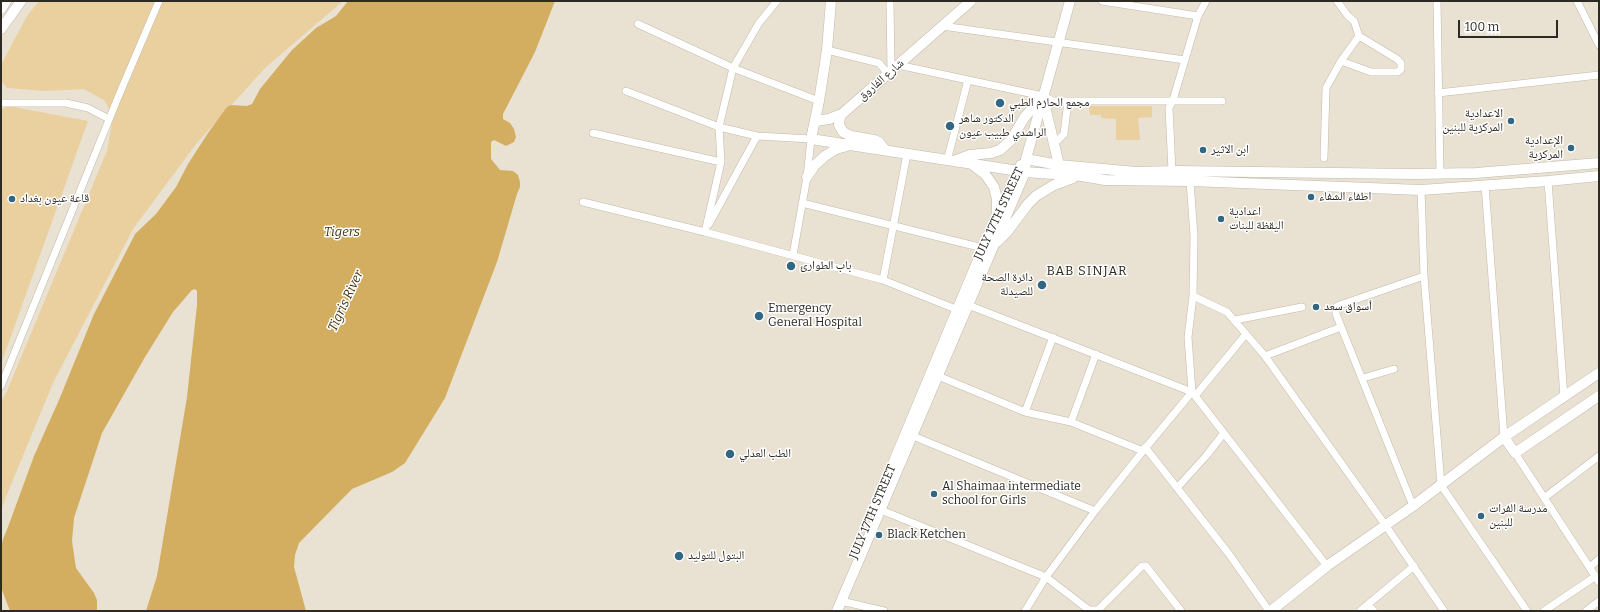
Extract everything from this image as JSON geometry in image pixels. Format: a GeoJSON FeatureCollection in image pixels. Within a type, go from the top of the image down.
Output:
{"type":"FeatureCollection","features":[{"type":"Feature","properties":{"kind":"main road"},"geometry":{"type":"LineString","coordinates":[[1,8],[6,1]]}},
{"type":"Feature","properties":{"kind":"main road"},"geometry":{"type":"LineString","coordinates":[[1,29],[21,1]]}},
{"type":"Feature","properties":{"kind":"main road"},"geometry":{"type":"LineString","coordinates":[[831,1],[819,101],[811,139],[973,165],[1082,176],[1105,180],[1190,181],[1421,190],[1599,176]]}},
{"type":"Feature","properties":{"kind":"main road","name":"شارع الفاروق"},"geometry":{"type":"LineString","coordinates":[[842,114],[970,1]]}},
{"type":"Feature","properties":{"kind":"main road"},"geometry":{"type":"LineString","coordinates":[[1070,1],[1026,159],[1059,165],[1136,172],[1476,173],[1599,163]]}},
{"type":"Feature","properties":{"kind":"main road"},"geometry":{"type":"LineString","coordinates":[[1043,96],[1059,165]]}},
{"type":"Feature","properties":{"kind":"main road"},"geometry":{"type":"LineString","coordinates":[[950,161],[970,155],[991,153],[1000,150],[1010,140],[1024,118],[1043,96]]}},
{"type":"Feature","properties":{"kind":"main road"},"geometry":{"type":"LineString","coordinates":[[816,121],[829,119],[842,114]]}},
{"type":"Feature","properties":{"kind":"main road"},"geometry":{"type":"LineString","coordinates":[[842,114],[839,125],[843,132],[851,136],[879,142],[885,150]]}},
{"type":"Feature","properties":{"kind":"main road"},"geometry":{"type":"LineString","coordinates":[[807,177],[815,165],[825,156],[836,149],[849,145]]}},
{"type":"Feature","properties":{"kind":"main road","name":"JULY 17TH STREET"},"geometry":{"type":"LineString","coordinates":[[831,611],[958,310],[1026,159]]}},
{"type":"Feature","properties":{"kind":"main road"},"geometry":{"type":"LineString","coordinates":[[973,165],[985,174],[996,190],[998,204],[996,217]]}},
{"type":"Feature","properties":{"kind":"main road","name":"JULY 17TH STREET"},"geometry":{"type":"LineString","coordinates":[[839,606],[968,305],[996,217],[1021,171]]}},
{"type":"Feature","properties":{"kind":"main road"},"geometry":{"type":"LineString","coordinates":[[1346,188],[1347,173]]}},
{"type":"Feature","properties":{"kind":"main road"},"geometry":{"type":"LineString","coordinates":[[987,248],[1007,232],[1028,204],[1036,196],[1049,187],[1062,181],[1082,176]]}},
{"type":"Feature","properties":{"kind":"main road"},"geometry":{"type":"LineString","coordinates":[[1270,611],[1328,566],[1386,526],[1504,437],[1599,373]]}},
{"type":"Feature","properties":{"kind":"main road"},"geometry":{"type":"LineString","coordinates":[[1504,437],[1515,453],[1599,396]]}},
{"type":"Feature","properties":{"kind":"street"},"geometry":{"type":"LineString","coordinates":[[1,386],[159,1]]}},
{"type":"Feature","properties":{"kind":"street"},"geometry":{"type":"LineString","coordinates":[[705,232],[721,162],[719,127],[733,68],[759,23],[777,1]]}},
{"type":"Feature","properties":{"kind":"street"},"geometry":{"type":"LineString","coordinates":[[890,1],[893,70]]}},
{"type":"Feature","properties":{"kind":"street"},"geometry":{"type":"LineString","coordinates":[[1102,1],[1198,16]]}},
{"type":"Feature","properties":{"kind":"street"},"geometry":{"type":"LineString","coordinates":[[1172,171],[1169,108],[1173,100],[1198,16],[1206,1]]}},
{"type":"Feature","properties":{"kind":"street"},"geometry":{"type":"LineString","coordinates":[[1337,1],[1354,22],[1359,36],[1397,59],[1401,63],[1401,69],[1398,72],[1371,72],[1341,61]]}},
{"type":"Feature","properties":{"kind":"street"},"geometry":{"type":"LineString","coordinates":[[1437,1],[1440,173]]}},
{"type":"Feature","properties":{"kind":"street"},"geometry":{"type":"LineString","coordinates":[[1577,1],[1599,45]]}},
{"type":"Feature","properties":{"kind":"street"},"geometry":{"type":"LineString","coordinates":[[638,24],[733,68],[819,101]]}},
{"type":"Feature","properties":{"kind":"street"},"geometry":{"type":"LineString","coordinates":[[942,26],[1185,60]]}},
{"type":"Feature","properties":{"kind":"street"},"geometry":{"type":"LineString","coordinates":[[1324,158],[1326,88],[1341,61],[1359,36]]}},
{"type":"Feature","properties":{"kind":"street"},"geometry":{"type":"LineString","coordinates":[[826,50],[879,63],[893,70],[968,80],[1043,96],[1054,101],[1222,101]]}},
{"type":"Feature","properties":{"kind":"street"},"geometry":{"type":"LineString","coordinates":[[1438,93],[1599,75]]}},
{"type":"Feature","properties":{"kind":"street"},"geometry":{"type":"LineString","coordinates":[[950,161],[968,80]]}},
{"type":"Feature","properties":{"kind":"street"},"geometry":{"type":"LineString","coordinates":[[626,91],[719,127],[757,136],[811,139],[807,177],[793,255]]}},
{"type":"Feature","properties":{"kind":"street"},"geometry":{"type":"LineString","coordinates":[[1054,144],[1064,134],[1068,101]]}},
{"type":"Feature","properties":{"kind":"street"},"geometry":{"type":"LineString","coordinates":[[1,103],[66,103],[88,108],[110,119]]}},
{"type":"Feature","properties":{"kind":"street"},"geometry":{"type":"LineString","coordinates":[[593,133],[721,162]]}},
{"type":"Feature","properties":{"kind":"street"},"geometry":{"type":"LineString","coordinates":[[705,232],[757,136]]}},
{"type":"Feature","properties":{"kind":"street"},"geometry":{"type":"LineString","coordinates":[[883,280],[907,154]]}},
{"type":"Feature","properties":{"kind":"street"},"geometry":{"type":"LineString","coordinates":[[1190,181],[1194,236],[1193,296],[1188,337],[1194,394]]}},
{"type":"Feature","properties":{"kind":"street"},"geometry":{"type":"LineString","coordinates":[[1548,181],[1564,397]]}},
{"type":"Feature","properties":{"kind":"street"},"geometry":{"type":"LineString","coordinates":[[1485,185],[1504,437]]}},
{"type":"Feature","properties":{"kind":"street"},"geometry":{"type":"LineString","coordinates":[[1421,190],[1424,276],[1441,485],[1527,611]]}},
{"type":"Feature","properties":{"kind":"street"},"geometry":{"type":"LineString","coordinates":[[583,202],[705,232],[883,280],[958,310]]}},
{"type":"Feature","properties":{"kind":"street"},"geometry":{"type":"LineString","coordinates":[[802,203],[987,248]]}},
{"type":"Feature","properties":{"kind":"street"},"geometry":{"type":"LineString","coordinates":[[1412,506],[1363,378],[1336,314],[1337,306],[1424,276]]}},
{"type":"Feature","properties":{"kind":"street"},"geometry":{"type":"LineString","coordinates":[[1193,296],[1227,312],[1264,356],[1386,526],[1444,611]]}},
{"type":"Feature","properties":{"kind":"street"},"geometry":{"type":"LineString","coordinates":[[968,305],[1053,337],[1194,394],[1328,566]]}},
{"type":"Feature","properties":{"kind":"street"},"geometry":{"type":"LineString","coordinates":[[1235,320],[1302,306]]}},
{"type":"Feature","properties":{"kind":"street"},"geometry":{"type":"LineString","coordinates":[[1264,356],[1341,327]]}},
{"type":"Feature","properties":{"kind":"street"},"geometry":{"type":"LineString","coordinates":[[1026,611],[1046,577],[1095,511],[1144,449],[1246,334]]}},
{"type":"Feature","properties":{"kind":"street"},"geometry":{"type":"LineString","coordinates":[[1025,412],[1053,337]]}},
{"type":"Feature","properties":{"kind":"street"},"geometry":{"type":"LineString","coordinates":[[1071,422],[1096,354]]}},
{"type":"Feature","properties":{"kind":"street"},"geometry":{"type":"LineString","coordinates":[[1363,378],[1394,369]]}},
{"type":"Feature","properties":{"kind":"street"},"geometry":{"type":"LineString","coordinates":[[938,376],[1025,412],[1071,422],[1144,449],[1229,554],[1270,611]]}},
{"type":"Feature","properties":{"kind":"street"},"geometry":{"type":"LineString","coordinates":[[1177,488],[1206,456],[1224,433]]}},
{"type":"Feature","properties":{"kind":"street"},"geometry":{"type":"LineString","coordinates":[[913,436],[1095,511]]}},
{"type":"Feature","properties":{"kind":"street"},"geometry":{"type":"LineString","coordinates":[[1515,453],[1597,579],[1544,611]]}},
{"type":"Feature","properties":{"kind":"street"},"geometry":{"type":"LineString","coordinates":[[1544,498],[1599,456]]}},
{"type":"Feature","properties":{"kind":"street"},"geometry":{"type":"LineString","coordinates":[[881,510],[1046,577],[1093,611],[1099,608],[1140,568],[1146,566],[1181,611]]}},
{"type":"Feature","properties":{"kind":"street"},"geometry":{"type":"LineString","coordinates":[[1590,567],[1599,560]]}},
{"type":"Feature","properties":{"kind":"street"},"geometry":{"type":"LineString","coordinates":[[1360,611],[1414,566]]}},
{"type":"Feature","properties":{"kind":"street"},"geometry":{"type":"LineString","coordinates":[[1586,611],[1599,601]]}},
{"type":"Feature","properties":{"kind":"street"},"geometry":{"type":"LineString","coordinates":[[1368,604],[1374,611]]}},
{"type":"Feature","properties":{"kind":"street"},"geometry":{"type":"LineString","coordinates":[[839,606],[884,611]]}},
{"type":"Feature","properties":{"kind":"shaded area"},"geometry":{"type":"Polygon","coordinates":[[[39,1],[343,1],[266,67],[196,144],[133,229],[53,383],[1,509],[1,402],[7,391],[107,151],[113,118],[105,101],[84,89],[46,91],[7,88],[1,81],[1,65],[27,16],[39,1]]]}},
{"type":"Feature","properties":{"kind":"shaded area"},"geometry":{"type":"Polygon","coordinates":[[[9,106],[88,121],[1,364],[1,109],[9,106]]]}},
{"type":"Feature","properties":{"kind":"shaded area"},"geometry":{"type":"Polygon","coordinates":[[[1089,106],[1152,106],[1152,117],[1138,118],[1140,140],[1116,140],[1116,119],[1101,118],[1101,115],[1090,115],[1089,106]]]}},
{"type":"Feature","properties":{"kind":"water","name":"Tigers"},"geometry":{"type":"Polygon","coordinates":[[[348,1],[555,1],[535,52],[503,114],[503,119],[510,123],[514,129],[516,137],[514,142],[506,146],[494,140],[491,142],[491,159],[500,170],[513,171],[518,175],[520,187],[497,262],[445,398],[405,463],[392,472],[352,489],[299,543],[295,555],[294,567],[306,611],[146,611],[157,576],[187,397],[197,305],[197,291],[195,289],[192,290],[173,312],[145,357],[102,433],[74,518],[72,541],[76,568],[94,593],[97,600],[97,611],[10,611],[2,590],[1,581],[1,549],[3,539],[34,456],[59,400],[94,314],[135,234],[156,214],[176,187],[188,164],[227,107],[231,105],[247,106],[252,104],[260,89],[292,50],[316,28],[336,16],[348,1]]]}},
{"type":"Feature","properties":{"kind":"place","name":"مجمع الحازم الطبي"},"geometry":{"type":"Point","coordinates":[1000,103]}},
{"type":"Feature","properties":{"kind":"place","name":"الاعدادية المركزية للبنين"},"geometry":{"type":"Point","coordinates":[1511,121]}},
{"type":"Feature","properties":{"kind":"place","name":"الدكتور شاهر الراشدي طبيب عيون"},"geometry":{"type":"Point","coordinates":[950,126]}},
{"type":"Feature","properties":{"kind":"place","name":"الإعدادية المركزية"},"geometry":{"type":"Point","coordinates":[1571,148]}},
{"type":"Feature","properties":{"kind":"place","name":"ابن الاثير"},"geometry":{"type":"Point","coordinates":[1203,150]}},
{"type":"Feature","properties":{"kind":"place","name":"اطفاء الشفاء"},"geometry":{"type":"Point","coordinates":[1311,197]}},
{"type":"Feature","properties":{"kind":"place","name":"قاعة عيون بغداد"},"geometry":{"type":"Point","coordinates":[12,199]}},
{"type":"Feature","properties":{"kind":"place","name":"اعدادية اليقظة للبنات"},"geometry":{"type":"Point","coordinates":[1221,219]}},
{"type":"Feature","properties":{"kind":"place","name":"باب الطوارئ"},"geometry":{"type":"Point","coordinates":[791,266]}},
{"type":"Feature","properties":{"kind":"place","name":"دائرة الصحة للصيدلة"},"geometry":{"type":"Point","coordinates":[1042,285]}},
{"type":"Feature","properties":{"kind":"place","name":"أسواق سعد"},"geometry":{"type":"Point","coordinates":[1316,307]}},
{"type":"Feature","properties":{"kind":"place","name":"Emergency General Hospital"},"geometry":{"type":"Point","coordinates":[759,316]}},
{"type":"Feature","properties":{"kind":"place","name":"الطب العدلي"},"geometry":{"type":"Point","coordinates":[730,454]}},
{"type":"Feature","properties":{"kind":"place","name":"Al Shaimaa intermediate school for Girls"},"geometry":{"type":"Point","coordinates":[934,494]}},
{"type":"Feature","properties":{"kind":"place","name":"مدرسة الفرات للبنين"},"geometry":{"type":"Point","coordinates":[1481,516]}},
{"type":"Feature","properties":{"kind":"place","name":"Black Ketchen"},"geometry":{"type":"Point","coordinates":[879,535]}},
{"type":"Feature","properties":{"kind":"place","name":"البتول للتوليد"},"geometry":{"type":"Point","coordinates":[679,556]}},
{"type":"Feature","properties":{"kind":"district","name":"BAB SINJAR"},"geometry":{"type":"Point","coordinates":[1087,271]}},
{"type":"Feature","properties":{"kind":"water label","name":"Tigris River"},"geometry":{"type":"Point","coordinates":[346,301]}}]}
